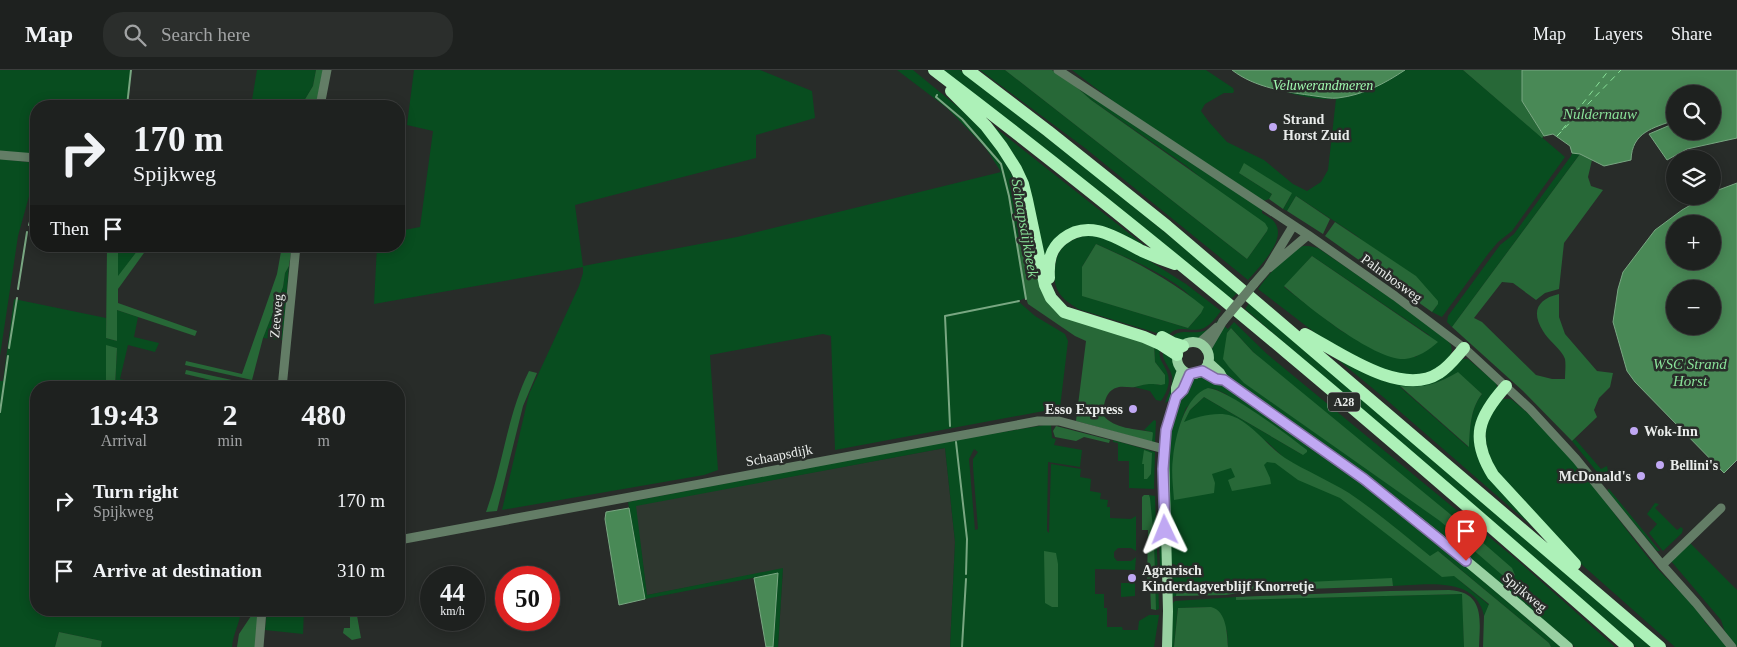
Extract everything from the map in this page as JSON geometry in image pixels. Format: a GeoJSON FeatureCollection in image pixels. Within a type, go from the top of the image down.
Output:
{"type":"FeatureCollection","features":[{"type":"Feature","properties":{"kind":"highway","name":"A28"},"geometry":{"type":"LineString","coordinates":[[932,70],[1007,125],[1186,268],[1448,489],[1628,647]]}},
{"type":"Feature","properties":{"kind":"highway","name":"A28"},"geometry":{"type":"LineString","coordinates":[[932,70],[986,126],[1016,169],[1027,200],[1045,285],[1051,298],[1064,312],[1180,350]]}},
{"type":"Feature","properties":{"kind":"highway","name":"A28"},"geometry":{"type":"LineString","coordinates":[[968,70],[1070,148],[1167,226],[1591,586],[1660,647]]}},
{"type":"Feature","properties":{"kind":"highway","name":"A28"},"geometry":{"type":"LineString","coordinates":[[1180,350],[1173,343],[1156,334],[1070,308],[1059,299],[1054,290],[1049,280],[1048,265],[1058,243],[1070,234],[1090,229],[1109,234],[1153,256],[1186,268]]}},
{"type":"Feature","properties":{"kind":"highway","name":"A28"},"geometry":{"type":"LineString","coordinates":[[1284,324],[1359,365],[1403,381],[1423,380],[1440,372],[1464,348]]}},
{"type":"Feature","properties":{"kind":"highway","name":"A28"},"geometry":{"type":"LineString","coordinates":[[1506,386],[1484,416],[1478,440],[1485,462],[1493,475],[1547,535],[1569,556],[1591,586]]}},
{"type":"Feature","properties":{"kind":"main road"},"geometry":{"type":"LineString","coordinates":[[1167,647],[1168,611],[1164,505],[1166,430],[1176,397],[1176,388],[1186,372],[1205,367],[1202,347],[1188,343],[1180,350],[1177,363],[1186,372]]}},
{"type":"Feature","properties":{"kind":"main road","name":"Spijkweg"},"geometry":{"type":"LineString","coordinates":[[1205,367],[1216,379],[1224,380],[1386,496],[1568,647]]}},
{"type":"Feature","properties":{"kind":"street"},"geometry":{"type":"LineString","coordinates":[[321,100],[327,70]]}},
{"type":"Feature","properties":{"kind":"street","name":"Palmbosweg"},"geometry":{"type":"LineString","coordinates":[[1058,70],[1308,235],[1395,296],[1464,348],[1530,409],[1576,459],[1662,566],[1696,603],[1732,647]]}},
{"type":"Feature","properties":{"kind":"street"},"geometry":{"type":"LineString","coordinates":[[0,155],[30,158]]}},
{"type":"Feature","properties":{"kind":"street"},"geometry":{"type":"LineString","coordinates":[[1202,347],[1267,269],[1293,226]]}},
{"type":"Feature","properties":{"kind":"street"},"geometry":{"type":"LineString","coordinates":[[1267,269],[1308,235]]}},
{"type":"Feature","properties":{"kind":"street","name":"Zeeweg"},"geometry":{"type":"LineString","coordinates":[[283,381],[295,252]]}},
{"type":"Feature","properties":{"kind":"street","name":"Schaapsdijk"},"geometry":{"type":"LineString","coordinates":[[405,539],[1038,421],[1059,421],[1164,449]]}},
{"type":"Feature","properties":{"kind":"street"},"geometry":{"type":"LineString","coordinates":[[1662,566],[1721,508]]}},
{"type":"Feature","properties":{"kind":"street"},"geometry":{"type":"LineString","coordinates":[[259,647],[262,616]]}},
{"type":"Feature","properties":{"kind":"shaded area"},"geometry":{"type":"Polygon","coordinates":[[[316,70],[323,70],[317,100],[305,100],[313,86],[316,70]]]}},
{"type":"Feature","properties":{"kind":"shaded area"},"geometry":{"type":"Polygon","coordinates":[[[1005,70],[1052,70],[1073,84],[1091,100],[1265,223],[1268,228],[1267,231],[1247,259],[1005,70]]]}},
{"type":"Feature","properties":{"kind":"shaded area"},"geometry":{"type":"Polygon","coordinates":[[[1463,70],[1522,70],[1522,101],[1544,136],[1542,138],[1463,70]]]}},
{"type":"Feature","properties":{"kind":"shaded area"},"geometry":{"type":"Polygon","coordinates":[[[1580,154],[1592,160],[1588,177],[1591,186],[1603,190],[1564,243],[1559,289],[1545,293],[1536,300],[1513,283],[1502,282],[1474,318],[1482,322],[1536,375],[1552,379],[1565,379],[1565,359],[1545,334],[1537,318],[1538,307],[1541,303],[1559,294],[1559,317],[1565,334],[1597,371],[1613,373],[1610,387],[1599,398],[1594,410],[1597,417],[1572,441],[1523,391],[1452,327],[1580,154]]]}},
{"type":"Feature","properties":{"kind":"shaded area"},"geometry":{"type":"Polygon","coordinates":[[[1244,163],[1292,193],[1283,209],[1269,199],[1272,194],[1239,173],[1244,163]]]}},
{"type":"Feature","properties":{"kind":"shaded area"},"geometry":{"type":"Polygon","coordinates":[[[1296,196],[1330,219],[1323,234],[1287,211],[1296,196]]]}},
{"type":"Feature","properties":{"kind":"shaded area"},"geometry":{"type":"Polygon","coordinates":[[[1335,222],[1416,276],[1438,301],[1432,312],[1325,236],[1335,222]]]}},
{"type":"Feature","properties":{"kind":"shaded area"},"geometry":{"type":"Polygon","coordinates":[[[1031,240],[1047,302],[1154,344],[1155,362],[1165,375],[1165,384],[1148,384],[1114,389],[1106,398],[1103,415],[1119,426],[1152,432],[1152,442],[1076,421],[1086,341],[1075,336],[1028,304],[1017,243],[1031,240]]]}},
{"type":"Feature","properties":{"kind":"shaded area"},"geometry":{"type":"Polygon","coordinates":[[[1096,244],[1139,264],[1179,288],[1204,307],[1201,313],[1188,328],[1082,296],[1082,267],[1096,244]]]}},
{"type":"Feature","properties":{"kind":"shaded area"},"geometry":{"type":"Polygon","coordinates":[[[107,252],[118,252],[118,276],[136,252],[145,252],[118,289],[118,303],[197,331],[195,336],[117,310],[117,341],[106,338],[107,252]]]}},
{"type":"Feature","properties":{"kind":"shaded area"},"geometry":{"type":"Polygon","coordinates":[[[281,252],[291,252],[283,287],[263,338],[252,380],[185,365],[186,361],[242,374],[277,274],[281,252]]]}},
{"type":"Feature","properties":{"kind":"shaded area"},"geometry":{"type":"Polygon","coordinates":[[[1312,256],[1438,342],[1423,353],[1405,359],[1392,357],[1377,351],[1342,331],[1284,286],[1312,256]]]}},
{"type":"Feature","properties":{"kind":"shaded area"},"geometry":{"type":"Polygon","coordinates":[[[1231,328],[1253,352],[1450,514],[1512,568],[1515,575],[1509,581],[1440,521],[1244,383],[1223,359],[1227,333],[1231,328]]]}},
{"type":"Feature","properties":{"kind":"shaded area"},"geometry":{"type":"Polygon","coordinates":[[[106,345],[117,348],[115,381],[106,381],[106,345]]]}},
{"type":"Feature","properties":{"kind":"shaded area"},"geometry":{"type":"Polygon","coordinates":[[[186,370],[236,381],[215,381],[185,374],[186,370]]]}},
{"type":"Feature","properties":{"kind":"shaded area"},"geometry":{"type":"Polygon","coordinates":[[[529,371],[537,373],[523,406],[497,511],[486,512],[515,405],[529,371]]]}},
{"type":"Feature","properties":{"kind":"shaded area"},"geometry":{"type":"Polygon","coordinates":[[[1458,372],[1482,394],[1473,413],[1469,447],[1400,386],[1430,385],[1458,372]]]}},
{"type":"Feature","properties":{"kind":"shaded area"},"geometry":{"type":"Polygon","coordinates":[[[1208,388],[1230,396],[1258,414],[1307,450],[1307,452],[1303,455],[1204,397],[1190,410],[1184,422],[1214,414],[1232,416],[1239,419],[1285,458],[1349,493],[1380,515],[1430,556],[1438,551],[1549,643],[1551,647],[1483,647],[1484,616],[1489,604],[1454,576],[1442,577],[1340,498],[1298,480],[1275,463],[1267,462],[1264,465],[1271,484],[1232,491],[1228,480],[1235,477],[1231,468],[1212,474],[1215,483],[1214,493],[1174,500],[1172,463],[1179,428],[1193,399],[1200,392],[1208,388]]]}},
{"type":"Feature","properties":{"kind":"shaded area"},"geometry":{"type":"Polygon","coordinates":[[[1056,426],[1110,440],[1109,443],[1084,437],[1076,441],[1055,437],[1053,431],[1056,426]]]}},
{"type":"Feature","properties":{"kind":"shaded area"},"geometry":{"type":"Polygon","coordinates":[[[945,448],[955,542],[950,647],[778,647],[783,569],[647,595],[635,505],[945,448]]]}},
{"type":"Feature","properties":{"kind":"shaded area"},"geometry":{"type":"Polygon","coordinates":[[[1144,450],[1152,453],[1151,474],[1147,479],[1144,479],[1144,464],[1142,464],[1144,450]]]}},
{"type":"Feature","properties":{"kind":"shaded area"},"geometry":{"type":"Polygon","coordinates":[[[1149,495],[1150,498],[1154,539],[1156,610],[1151,609],[1150,584],[1147,583],[1148,530],[1142,530],[1142,497],[1149,495]]]}},
{"type":"Feature","properties":{"kind":"shaded area"},"geometry":{"type":"Polygon","coordinates":[[[1044,551],[1056,553],[1058,564],[1058,607],[1052,607],[1045,603],[1044,551]]]}},
{"type":"Feature","properties":{"kind":"shaded area"},"geometry":{"type":"Polygon","coordinates":[[[1392,578],[1393,586],[1251,591],[1226,595],[1176,596],[1177,588],[1392,578]]]}},
{"type":"Feature","properties":{"kind":"shaded area"},"geometry":{"type":"Polygon","coordinates":[[[1449,590],[1461,592],[1475,602],[1478,609],[1480,627],[1479,647],[1464,647],[1462,594],[1236,600],[1236,597],[1449,590]]]}},
{"type":"Feature","properties":{"kind":"shaded area"},"geometry":{"type":"Polygon","coordinates":[[[1211,607],[1216,609],[1223,618],[1228,647],[1174,647],[1178,608],[1211,607]]]}},
{"type":"Feature","properties":{"kind":"shaded area"},"geometry":{"type":"Polygon","coordinates":[[[251,616],[259,616],[256,647],[237,647],[239,634],[251,616]]]}},
{"type":"Feature","properties":{"kind":"shaded area"},"geometry":{"type":"Polygon","coordinates":[[[350,616],[357,616],[361,638],[352,640],[343,633],[344,628],[350,628],[350,616]]]}},
{"type":"Feature","properties":{"kind":"shaded area"},"geometry":{"type":"Polygon","coordinates":[[[59,632],[102,641],[101,647],[55,647],[59,632]]]}},
{"type":"Feature","properties":{"kind":"green space"},"geometry":{"type":"Polygon","coordinates":[[[0,70],[131,70],[128,100],[30,100],[30,155],[0,152],[0,70]]]}},
{"type":"Feature","properties":{"kind":"green space"},"geometry":{"type":"Polygon","coordinates":[[[257,70],[316,70],[313,86],[305,100],[252,100],[257,70]]]}},
{"type":"Feature","properties":{"kind":"green space"},"geometry":{"type":"Polygon","coordinates":[[[414,70],[760,70],[812,91],[815,118],[756,135],[756,158],[575,205],[583,266],[737,237],[1001,172],[985,147],[947,108],[897,70],[913,70],[963,111],[996,144],[1018,187],[1031,240],[1017,243],[1026,298],[1018,301],[1035,316],[1065,334],[1068,341],[1060,408],[835,450],[831,336],[823,334],[710,355],[718,470],[704,475],[502,510],[529,394],[579,286],[583,267],[374,304],[377,252],[405,252],[405,230],[420,227],[433,131],[407,125],[414,70]]]}},
{"type":"Feature","properties":{"kind":"green space"},"geometry":{"type":"Polygon","coordinates":[[[940,70],[960,70],[1101,180],[1238,292],[1231,299],[940,70]]]}},
{"type":"Feature","properties":{"kind":"green space"},"geometry":{"type":"Polygon","coordinates":[[[980,70],[1005,70],[1247,259],[1267,231],[1185,165],[1091,100],[1073,84],[1262,209],[1262,213],[1274,221],[1278,230],[1275,245],[1265,261],[1248,280],[1085,148],[980,70]]]}},
{"type":"Feature","properties":{"kind":"green space"},"geometry":{"type":"Polygon","coordinates":[[[1072,70],[1206,70],[1233,88],[1234,91],[1233,93],[1224,93],[1205,104],[1201,111],[1209,122],[1227,142],[1264,160],[1293,184],[1307,191],[1321,182],[1328,170],[1336,99],[1323,99],[1286,92],[1240,70],[1463,70],[1565,157],[1512,231],[1498,242],[1488,254],[1442,317],[1432,312],[1436,307],[1357,236],[1296,196],[1287,211],[1283,209],[1290,197],[1239,173],[1272,194],[1269,199],[1263,201],[1118,105],[1072,70]]]}},
{"type":"Feature","properties":{"kind":"green space"},"geometry":{"type":"Polygon","coordinates":[[[979,115],[1159,257],[1076,229],[1044,270],[1029,195],[979,115]]]}},
{"type":"Feature","properties":{"kind":"green space"},"geometry":{"type":"Polygon","coordinates":[[[1572,153],[1580,154],[1452,327],[1447,322],[1448,316],[1500,245],[1514,234],[1572,153]]]}},
{"type":"Feature","properties":{"kind":"green space"},"geometry":{"type":"Polygon","coordinates":[[[0,159],[30,162],[30,193],[18,236],[0,356],[0,159]]]}},
{"type":"Feature","properties":{"kind":"green space"},"geometry":{"type":"Polygon","coordinates":[[[1087,235],[1102,237],[1134,251],[1186,284],[1221,311],[1204,328],[1175,330],[1167,337],[1078,309],[1060,294],[1054,274],[1056,261],[1061,250],[1064,246],[1087,235]],[[1096,244],[1082,267],[1083,296],[1188,328],[1201,313],[1190,296],[1180,287],[1157,273],[1096,244]]]}},
{"type":"Feature","properties":{"kind":"green space"},"geometry":{"type":"Polygon","coordinates":[[[1303,246],[1318,248],[1388,296],[1447,340],[1451,345],[1452,351],[1449,357],[1440,368],[1415,377],[1386,371],[1327,342],[1258,289],[1278,264],[1296,249],[1303,246]],[[1312,256],[1284,287],[1340,330],[1354,338],[1415,357],[1434,345],[1429,335],[1312,256]]]}},
{"type":"Feature","properties":{"kind":"green space"},"geometry":{"type":"Polygon","coordinates":[[[109,252],[137,252],[118,277],[109,252]]]}},
{"type":"Feature","properties":{"kind":"green space"},"geometry":{"type":"Polygon","coordinates":[[[289,266],[283,340],[263,338],[283,287],[285,273],[289,266]]]}},
{"type":"Feature","properties":{"kind":"green space"},"geometry":{"type":"Polygon","coordinates":[[[14,299],[106,318],[106,338],[117,341],[117,310],[138,317],[134,337],[159,343],[155,352],[128,345],[120,379],[127,381],[115,381],[117,348],[106,346],[106,381],[30,381],[30,616],[240,616],[232,647],[101,647],[102,641],[59,632],[55,647],[0,647],[0,381],[3,381],[14,299]]]}},
{"type":"Feature","properties":{"kind":"green space"},"geometry":{"type":"Polygon","coordinates":[[[1250,302],[1652,647],[1636,647],[1245,309],[1250,302]]]}},
{"type":"Feature","properties":{"kind":"green space"},"geometry":{"type":"Polygon","coordinates":[[[1234,322],[1267,354],[1517,560],[1615,647],[1575,647],[1218,369],[1212,357],[1212,348],[1224,326],[1228,329],[1234,322]],[[1231,328],[1227,333],[1509,580],[1253,352],[1231,328]]]}},
{"type":"Feature","properties":{"kind":"green space"},"geometry":{"type":"Polygon","coordinates":[[[1213,326],[1204,335],[1193,340],[1179,341],[1170,339],[1173,335],[1181,332],[1199,332],[1213,326]]]}},
{"type":"Feature","properties":{"kind":"green space"},"geometry":{"type":"Polygon","coordinates":[[[1154,344],[1161,348],[1161,359],[1169,382],[1167,391],[1161,401],[1156,400],[1150,391],[1134,387],[1150,383],[1161,385],[1165,382],[1165,375],[1155,362],[1154,344]]]}},
{"type":"Feature","properties":{"kind":"green space"},"geometry":{"type":"Polygon","coordinates":[[[1325,349],[1401,384],[1463,359],[1468,359],[1496,383],[1498,390],[1476,442],[1547,539],[1325,349]],[[1458,373],[1424,387],[1400,387],[1468,447],[1473,413],[1482,394],[1458,373]]]}},
{"type":"Feature","properties":{"kind":"green space"},"geometry":{"type":"Polygon","coordinates":[[[1163,352],[1173,358],[1177,373],[1170,400],[1165,403],[1172,380],[1163,352]]]}},
{"type":"Feature","properties":{"kind":"green space"},"geometry":{"type":"Polygon","coordinates":[[[1204,376],[1226,387],[1364,484],[1561,647],[1551,647],[1549,643],[1438,551],[1459,580],[1489,605],[1484,616],[1479,603],[1471,594],[1460,588],[1433,584],[1393,586],[1393,583],[1177,594],[1171,597],[1171,573],[1176,569],[1176,565],[1170,563],[1171,534],[1175,532],[1175,528],[1168,526],[1167,463],[1169,444],[1177,409],[1185,388],[1190,381],[1204,376]],[[1208,388],[1186,408],[1173,459],[1281,455],[1266,441],[1183,423],[1190,410],[1204,397],[1303,455],[1226,394],[1208,388]]]}},
{"type":"Feature","properties":{"kind":"green space"},"geometry":{"type":"Polygon","coordinates":[[[1503,399],[1511,399],[1550,435],[1585,475],[1650,560],[1698,610],[1705,618],[1704,621],[1728,647],[1675,647],[1580,563],[1499,476],[1487,446],[1486,426],[1489,417],[1503,399]]]}},
{"type":"Feature","properties":{"kind":"green space"},"geometry":{"type":"Polygon","coordinates":[[[1154,420],[1156,421],[1155,442],[1152,442],[1152,432],[1144,430],[1154,420]]]}},
{"type":"Feature","properties":{"kind":"green space"},"geometry":{"type":"Polygon","coordinates":[[[1051,424],[1052,438],[1056,439],[1054,445],[1082,450],[1080,467],[1048,462],[1047,531],[1049,533],[1051,464],[1081,469],[1080,477],[1091,479],[1090,491],[1101,493],[1100,499],[1108,500],[1107,507],[1110,507],[1110,518],[1131,519],[1136,516],[1136,551],[1131,548],[1118,548],[1114,552],[1114,557],[1117,561],[1131,561],[1136,557],[1135,570],[1095,569],[1095,594],[1104,594],[1104,608],[1107,608],[1107,627],[1138,630],[1139,621],[1149,615],[1159,615],[1154,647],[950,647],[955,542],[945,448],[636,506],[647,595],[783,568],[778,647],[773,647],[778,573],[645,599],[628,502],[953,440],[1051,424]],[[974,449],[969,459],[975,530],[978,529],[973,459],[978,452],[974,449]]]}},
{"type":"Feature","properties":{"kind":"green space"},"geometry":{"type":"Polygon","coordinates":[[[1575,439],[1601,469],[1607,466],[1608,471],[1601,477],[1572,441],[1575,439]]]}},
{"type":"Feature","properties":{"kind":"green space"},"geometry":{"type":"Polygon","coordinates":[[[1113,440],[1155,452],[1154,489],[1129,488],[1129,461],[1118,461],[1118,443],[1113,442],[1113,440]]]}},
{"type":"Feature","properties":{"kind":"green space"},"geometry":{"type":"Polygon","coordinates":[[[1608,489],[1660,551],[1657,551],[1608,492],[1608,489]]]}},
{"type":"Feature","properties":{"kind":"green space"},"geometry":{"type":"Polygon","coordinates":[[[1149,495],[1155,496],[1159,609],[1156,610],[1154,539],[1149,495]]]}},
{"type":"Feature","properties":{"kind":"green space"},"geometry":{"type":"Polygon","coordinates":[[[1158,498],[1160,499],[1163,568],[1160,567],[1158,498]]]}},
{"type":"Feature","properties":{"kind":"green space"},"geometry":{"type":"Polygon","coordinates":[[[1655,503],[1659,504],[1655,508],[1677,530],[1681,527],[1683,529],[1682,533],[1663,551],[1649,533],[1657,524],[1647,514],[1655,503]]]}},
{"type":"Feature","properties":{"kind":"green space"},"geometry":{"type":"Polygon","coordinates":[[[1689,542],[1737,590],[1737,647],[1725,632],[1721,620],[1671,561],[1689,542]]]}},
{"type":"Feature","properties":{"kind":"green space"},"geometry":{"type":"Polygon","coordinates":[[[1121,583],[1135,583],[1135,596],[1121,597],[1121,583]]]}},
{"type":"Feature","properties":{"kind":"green space"},"geometry":{"type":"Polygon","coordinates":[[[1463,594],[1464,647],[1228,647],[1227,631],[1211,607],[1178,608],[1174,647],[1170,647],[1172,604],[1175,601],[1236,597],[1236,600],[1463,594]]]}},
{"type":"Feature","properties":{"kind":"green space"},"geometry":{"type":"Polygon","coordinates":[[[266,616],[304,616],[303,634],[265,630],[266,616]]]}},
{"type":"Feature","properties":{"kind":"water","name":"Veluwerandmeren"},"geometry":{"type":"Polygon","coordinates":[[[1232,70],[1405,70],[1365,92],[1347,97],[1333,98],[1293,93],[1261,85],[1232,70]]]}},
{"type":"Feature","properties":{"kind":"water","name":"Nuldernauw"},"geometry":{"type":"Polygon","coordinates":[[[1522,70],[1737,70],[1737,138],[1685,150],[1666,150],[1666,159],[1649,134],[1666,127],[1666,140],[1721,140],[1721,85],[1666,85],[1666,124],[1645,132],[1640,137],[1635,143],[1631,160],[1604,166],[1580,154],[1572,153],[1570,146],[1553,134],[1544,136],[1522,101],[1522,70]]]}},
{"type":"Feature","properties":{"kind":"water","name":"WSC Strand Horst"},"geometry":{"type":"Polygon","coordinates":[[[1737,183],[1737,460],[1724,473],[1635,382],[1627,371],[1613,322],[1618,289],[1623,272],[1655,230],[1666,222],[1666,270],[1721,270],[1721,215],[1675,215],[1691,205],[1721,205],[1721,189],[1737,183]]]}},
{"type":"Feature","properties":{"kind":"water"},"geometry":{"type":"Polygon","coordinates":[[[629,508],[645,599],[619,605],[605,519],[606,512],[629,508]]]}},
{"type":"Feature","properties":{"kind":"water"},"geometry":{"type":"Polygon","coordinates":[[[778,573],[773,647],[766,647],[754,578],[778,573]]]}},
{"type":"Feature","properties":{"kind":"waterway"},"geometry":{"type":"LineString","coordinates":[[128,100],[131,70]]}},
{"type":"Feature","properties":{"kind":"waterway","name":"Schaapsdijkbeek"},"geometry":{"type":"LineString","coordinates":[[937,95],[936,97],[962,119],[1001,164],[1009,196],[1026,299]]}},
{"type":"Feature","properties":{"kind":"waterway"},"geometry":{"type":"LineString","coordinates":[[18,289],[27,232]]}},
{"type":"Feature","properties":{"kind":"waterway"},"geometry":{"type":"LineString","coordinates":[[9,348],[17,298]]}},
{"type":"Feature","properties":{"kind":"waterway","name":"Schaapsdijkbeek"},"geometry":{"type":"LineString","coordinates":[[950,426],[945,316],[1019,301]]}},
{"type":"Feature","properties":{"kind":"waterway"},"geometry":{"type":"LineString","coordinates":[[0,412],[8,356]]}},
{"type":"Feature","properties":{"kind":"waterway","name":"Schaapsdijkbeek"},"geometry":{"type":"LineString","coordinates":[[956,442],[967,539],[966,574]]}},
{"type":"Feature","properties":{"kind":"waterway","name":"Schaapsdijkbeek"},"geometry":{"type":"LineString","coordinates":[[962,647],[966,579]]}},
{"type":"Feature","properties":{"kind":"ferry route"},"geometry":{"type":"LineString","coordinates":[[1562,130],[1609,70]]}},
{"type":"Feature","properties":{"kind":"ferry route"},"geometry":{"type":"LineString","coordinates":[[1557,136],[1621,70]]}},
{"type":"Feature","properties":{"kind":"place","name":"Strand Horst Zuid"},"geometry":{"type":"Point","coordinates":[1273,127]}},
{"type":"Feature","properties":{"kind":"place","name":"Esso Express"},"geometry":{"type":"Point","coordinates":[1133,409]}},
{"type":"Feature","properties":{"kind":"place","name":"Wok-Inn"},"geometry":{"type":"Point","coordinates":[1634,431]}},
{"type":"Feature","properties":{"kind":"place","name":"Bellini's"},"geometry":{"type":"Point","coordinates":[1660,465]}},
{"type":"Feature","properties":{"kind":"place","name":"McDonald's"},"geometry":{"type":"Point","coordinates":[1641,476]}},
{"type":"Feature","properties":{"kind":"place","name":"Agrarisch Kinderdagverblijf Knorretje"},"geometry":{"type":"Point","coordinates":[1132,578]}},
{"type":"Feature","properties":{"kind":"route"},"geometry":{"type":"LineString","coordinates":[[1165,530],[1163,469],[1166,430],[1176,397],[1183,390],[1190,374],[1202,371],[1216,379],[1224,380],[1314,443],[1364,479],[1466,561]]}}]}
